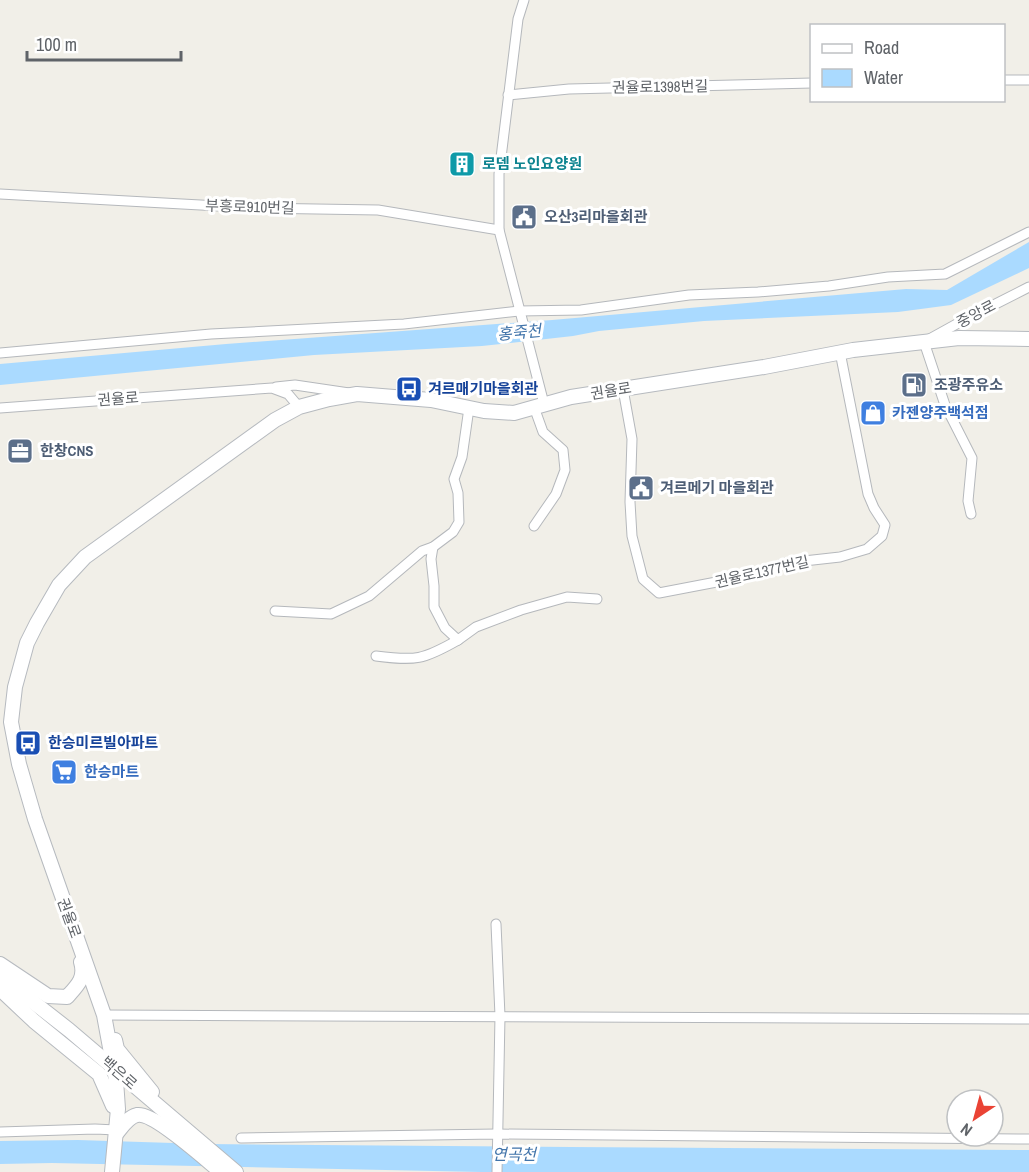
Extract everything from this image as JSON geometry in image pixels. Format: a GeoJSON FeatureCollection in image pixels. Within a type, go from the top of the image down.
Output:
{"type":"FeatureCollection","features":[{"type":"Feature","properties":{"kind":"main road","name":"권율로"},"geometry":{"type":"LineString","coordinates":[[112,1172],[118,1109],[107,1015],[81,952],[62,897],[19,764],[6,709],[15,687],[27,643],[53,595],[75,567],[96,547],[275,420],[299,407],[357,394],[431,400],[507,413],[572,397],[764,367],[840,352],[959,338],[1029,339]]}},
{"type":"Feature","properties":{"kind":"main road"},"geometry":{"type":"LineString","coordinates":[[0,964],[48,996],[66,997],[79,984],[83,976],[82,966],[74,946],[62,897]]}},
{"type":"Feature","properties":{"kind":"main road","name":"백은로"},"geometry":{"type":"LineString","coordinates":[[0,976],[114,1067],[177,1130],[192,1136],[237,1172]]}},
{"type":"Feature","properties":{"kind":"main road"},"geometry":{"type":"LineString","coordinates":[[0,989],[34,1021],[99,1074],[108,1090],[116,1130],[137,1115],[148,1116],[177,1130]]}},
{"type":"Feature","properties":{"kind":"main road"},"geometry":{"type":"LineString","coordinates":[[107,1015],[117,1049],[177,1130],[221,1172]]}},
{"type":"Feature","properties":{"kind":"street"},"geometry":{"type":"LineString","coordinates":[[525,0],[518,19],[508,94],[499,174],[499,230],[534,361],[543,432],[563,450],[565,470],[556,494],[534,526]]}},
{"type":"Feature","properties":{"kind":"street"},"geometry":{"type":"LineString","coordinates":[[1005,81],[1029,80]]}},
{"type":"Feature","properties":{"kind":"street","name":"권율로1398번길"},"geometry":{"type":"LineString","coordinates":[[508,94],[569,89],[810,83]]}},
{"type":"Feature","properties":{"kind":"street","name":"부흥로910번길"},"geometry":{"type":"LineString","coordinates":[[0,194],[255,208],[378,210],[499,230]]}},
{"type":"Feature","properties":{"kind":"street"},"geometry":{"type":"LineString","coordinates":[[0,353],[211,334],[404,324],[519,311],[581,310],[689,295],[758,292],[829,286],[888,277],[945,274],[1029,232]]}},
{"type":"Feature","properties":{"kind":"street","name":"중앙로"},"geometry":{"type":"LineString","coordinates":[[924,342],[1029,287]]}},
{"type":"Feature","properties":{"kind":"street"},"geometry":{"type":"LineString","coordinates":[[924,342],[945,405],[972,458],[968,501],[971,514]]}},
{"type":"Feature","properties":{"kind":"street","name":"권율로1377번길"},"geometry":{"type":"LineString","coordinates":[[623,389],[632,439],[630,502],[632,536],[644,579],[659,592],[669,591],[753,575],[786,563],[840,557],[867,549],[882,536],[885,525],[868,494],[840,352]]}},
{"type":"Feature","properties":{"kind":"street","name":"권율로"},"geometry":{"type":"LineString","coordinates":[[0,408],[295,386],[357,394]]}},
{"type":"Feature","properties":{"kind":"street"},"geometry":{"type":"LineString","coordinates":[[272,388],[288,393],[299,407]]}},
{"type":"Feature","properties":{"kind":"street"},"geometry":{"type":"LineString","coordinates":[[275,611],[331,614],[369,596],[422,551],[433,547],[453,532],[459,522],[458,493],[454,478],[462,457],[469,408]]}},
{"type":"Feature","properties":{"kind":"street"},"geometry":{"type":"LineString","coordinates":[[433,547],[430,559],[434,607],[445,628],[458,640]]}},
{"type":"Feature","properties":{"kind":"street"},"geometry":{"type":"LineString","coordinates":[[376,656],[408,660],[428,656],[458,640],[476,627],[521,610],[567,597],[597,599]]}},
{"type":"Feature","properties":{"kind":"street"},"geometry":{"type":"LineString","coordinates":[[496,924],[500,1016],[497,1172]]}},
{"type":"Feature","properties":{"kind":"street"},"geometry":{"type":"LineString","coordinates":[[107,1015],[1029,1019]]}},
{"type":"Feature","properties":{"kind":"street"},"geometry":{"type":"LineString","coordinates":[[0,1132],[116,1130]]}},
{"type":"Feature","properties":{"kind":"street"},"geometry":{"type":"LineString","coordinates":[[241,1138],[496,1134],[1029,1139]]}},
{"type":"Feature","properties":{"kind":"water","name":"홍죽천"},"geometry":{"type":"Polygon","coordinates":[[[1029,242],[1029,268],[951,305],[898,312],[704,321],[599,331],[482,346],[314,355],[0,385],[0,364],[906,289],[947,290],[1029,242]]]}},
{"type":"Feature","properties":{"kind":"water","name":"연곡천"},"geometry":{"type":"Polygon","coordinates":[[[78,1140],[205,1144],[1029,1150],[1029,1172],[481,1172],[52,1163],[0,1164],[0,1141],[78,1140]]]}},
{"type":"Feature","properties":{"kind":"place","name":"로뎀 노인요양원"},"geometry":{"type":"Point","coordinates":[462,164]}},
{"type":"Feature","properties":{"kind":"place","name":"오산3리마을회관"},"geometry":{"type":"Point","coordinates":[524,217]}},
{"type":"Feature","properties":{"kind":"place","name":"조광주유소"},"geometry":{"type":"Point","coordinates":[914,385]}},
{"type":"Feature","properties":{"kind":"place","name":"겨르매기마을회관"},"geometry":{"type":"Point","coordinates":[409,389]}},
{"type":"Feature","properties":{"kind":"place","name":"카젠양주백석점"},"geometry":{"type":"Point","coordinates":[873,413]}},
{"type":"Feature","properties":{"kind":"place","name":"한창CNS"},"geometry":{"type":"Point","coordinates":[20,451]}},
{"type":"Feature","properties":{"kind":"place","name":"겨르메기 마을회관"},"geometry":{"type":"Point","coordinates":[641,488]}},
{"type":"Feature","properties":{"kind":"place","name":"한승미르빌아파트"},"geometry":{"type":"Point","coordinates":[28,743]}},
{"type":"Feature","properties":{"kind":"place","name":"한승마트"},"geometry":{"type":"Point","coordinates":[64,772]}}]}
